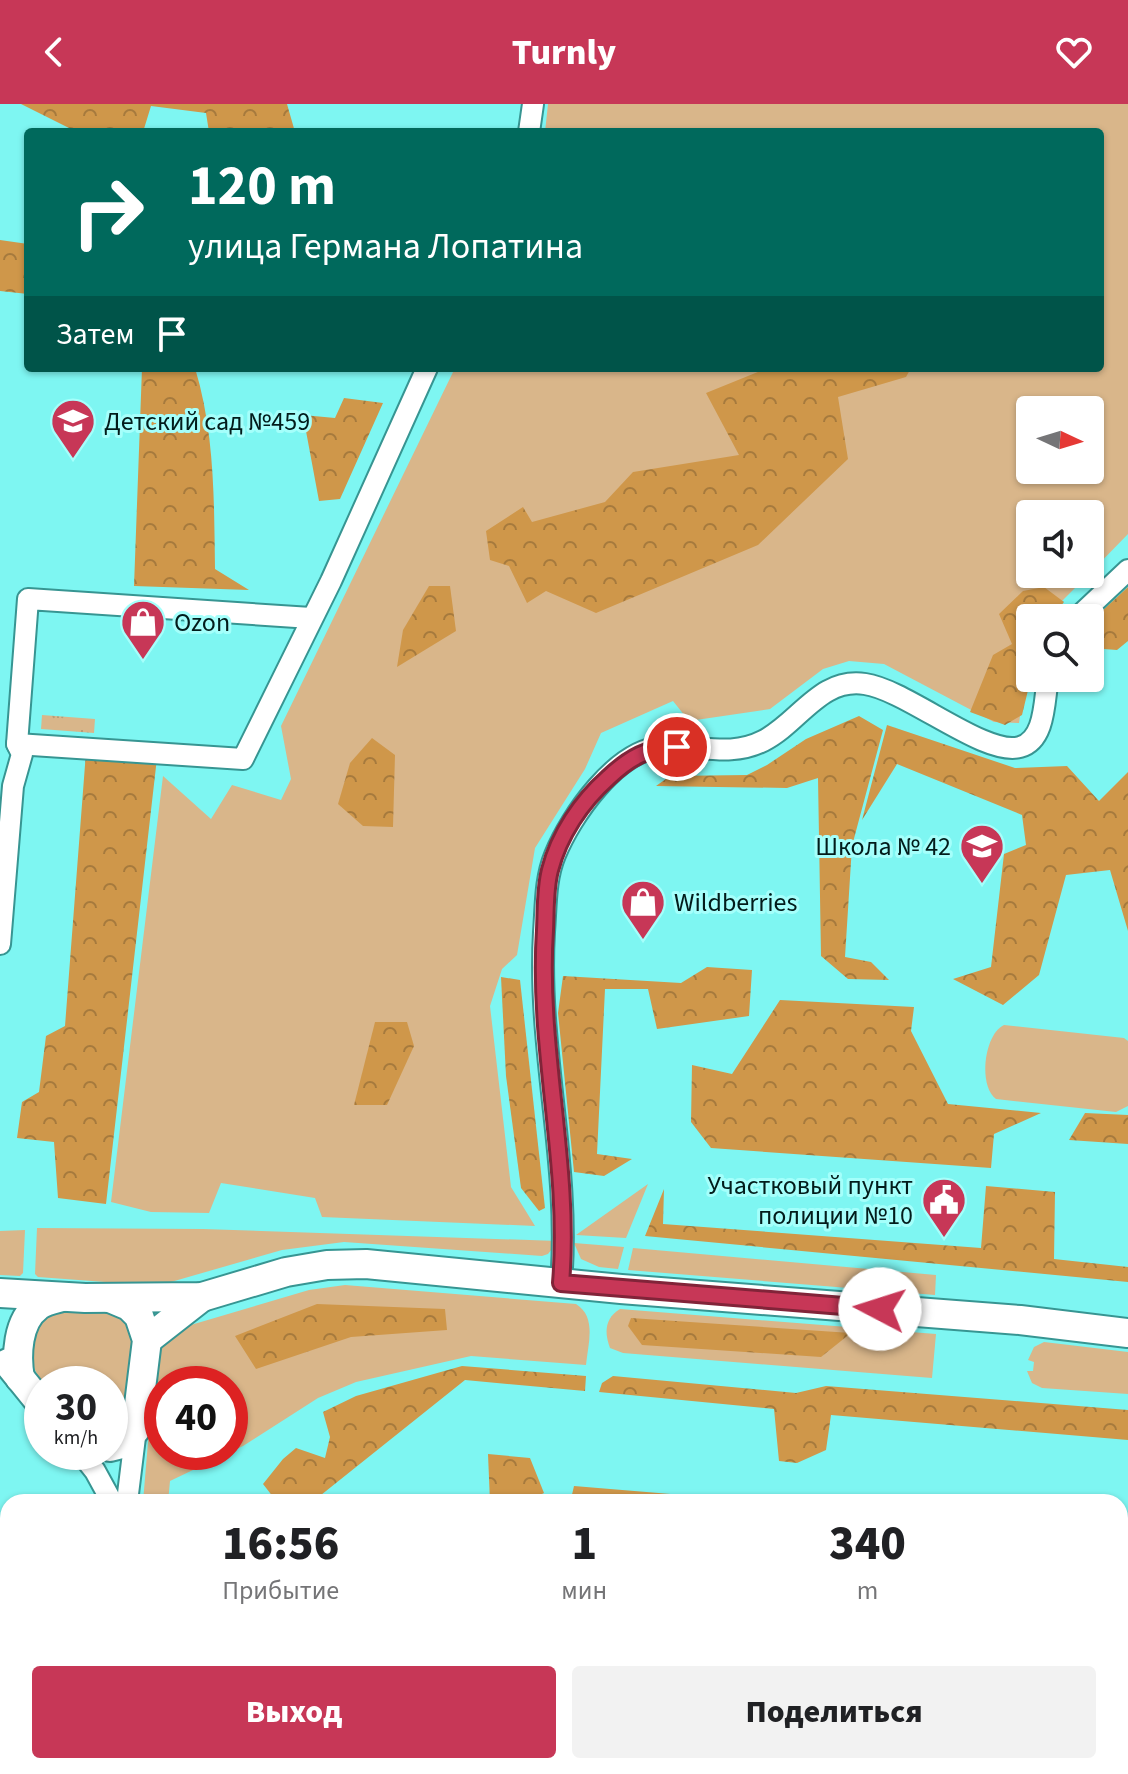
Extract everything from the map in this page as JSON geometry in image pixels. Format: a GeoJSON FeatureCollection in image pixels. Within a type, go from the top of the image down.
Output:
{"type":"FeatureCollection","features":[{"type":"Feature","properties":{"kind":"street"},"geometry":{"type":"LineString","coordinates":[[530,128],[533,104]]}},
{"type":"Feature","properties":{"kind":"street"},"geometry":{"type":"LineString","coordinates":[[17,744],[243,759],[331,581],[425,372]]}},
{"type":"Feature","properties":{"kind":"street"},"geometry":{"type":"LineString","coordinates":[[1092,604],[1128,570]]}},
{"type":"Feature","properties":{"kind":"street"},"geometry":{"type":"LineString","coordinates":[[0,944],[13,786],[22,754],[17,744],[28,599],[311,618]]}},
{"type":"Feature","properties":{"kind":"street"},"geometry":{"type":"LineString","coordinates":[[561,1283],[565,1238],[563,1202],[543,991],[547,884],[567,827],[598,787],[642,752],[659,747],[727,751],[763,741],[835,686],[867,684],[888,690],[985,741],[1019,748],[1031,741],[1039,730],[1046,692]]}},
{"type":"Feature","properties":{"kind":"street"},"geometry":{"type":"LineString","coordinates":[[0,1293],[63,1297],[202,1297],[286,1272],[327,1265],[366,1264],[1020,1320],[1128,1333]]}},
{"type":"Feature","properties":{"kind":"street"},"geometry":{"type":"LineString","coordinates":[[20,1378],[17,1361],[26,1321],[38,1306],[63,1297]]}},
{"type":"Feature","properties":{"kind":"street"},"geometry":{"type":"LineString","coordinates":[[109,1297],[129,1306],[139,1316],[147,1340],[128,1494]]}},
{"type":"Feature","properties":{"kind":"street"},"geometry":{"type":"LineString","coordinates":[[147,1340],[202,1297]]}},
{"type":"Feature","properties":{"kind":"street"},"geometry":{"type":"LineString","coordinates":[[0,1353],[24,1383]]}},
{"type":"Feature","properties":{"kind":"street"},"geometry":{"type":"LineString","coordinates":[[128,1438],[136,1429]]}},
{"type":"Feature","properties":{"kind":"street"},"geometry":{"type":"LineString","coordinates":[[94,1470],[108,1494]]}},
{"type":"Feature","properties":{"kind":"green space"},"geometry":{"type":"Polygon","coordinates":[[[21,104],[287,104],[294,128],[208,128],[206,113],[151,106],[144,128],[69,128],[21,104]]]}},
{"type":"Feature","properties":{"kind":"green space"},"geometry":{"type":"Polygon","coordinates":[[[548,104],[1128,104],[1128,534],[1104,559],[1104,500],[1016,500],[1016,588],[1075,588],[1059,604],[1016,604],[1016,692],[1024,692],[1019,723],[994,722],[884,664],[849,661],[823,669],[770,709],[689,721],[673,701],[601,733],[585,769],[535,848],[517,955],[502,969],[490,1006],[511,1187],[535,1226],[322,1217],[315,1198],[221,1183],[209,1213],[151,1212],[111,1202],[163,776],[211,819],[232,785],[281,800],[291,779],[281,726],[453,372],[1104,372],[1104,128],[545,128],[548,104]]]}},
{"type":"Feature","properties":{"kind":"green space"},"geometry":{"type":"Polygon","coordinates":[[[0,240],[24,243],[24,294],[0,291],[0,240]]]}},
{"type":"Feature","properties":{"kind":"green space"},"geometry":{"type":"Polygon","coordinates":[[[142,372],[196,372],[210,443],[215,569],[249,590],[134,586],[142,372]]]}},
{"type":"Feature","properties":{"kind":"green space"},"geometry":{"type":"Polygon","coordinates":[[[758,372],[909,372],[906,377],[838,397],[848,459],[758,545],[596,613],[546,591],[527,603],[509,566],[490,560],[486,531],[523,507],[532,522],[605,502],[633,472],[739,455],[706,393],[758,372]]]}},
{"type":"Feature","properties":{"kind":"green space"},"geometry":{"type":"Polygon","coordinates":[[[344,398],[383,403],[340,499],[319,501],[303,415],[335,418],[344,398]]]}},
{"type":"Feature","properties":{"kind":"green space"},"geometry":{"type":"Polygon","coordinates":[[[429,586],[450,586],[456,631],[397,667],[403,630],[429,586]]]}},
{"type":"Feature","properties":{"kind":"green space"},"geometry":{"type":"Polygon","coordinates":[[[1128,587],[1128,641],[1117,650],[1104,649],[1104,609],[1128,587]]]}},
{"type":"Feature","properties":{"kind":"green space"},"geometry":{"type":"Polygon","coordinates":[[[1045,588],[1064,602],[1016,604],[1016,692],[1028,692],[1022,715],[1005,725],[970,712],[993,655],[1012,644],[999,614],[1023,591],[1045,588]]]}},
{"type":"Feature","properties":{"kind":"green space"},"geometry":{"type":"Polygon","coordinates":[[[42,715],[95,719],[94,733],[41,729],[42,715]]]}},
{"type":"Feature","properties":{"kind":"green space"},"geometry":{"type":"Polygon","coordinates":[[[859,716],[883,730],[852,846],[845,957],[871,962],[889,980],[848,979],[821,956],[818,778],[787,788],[656,786],[670,776],[747,775],[806,739],[859,716]]]}},
{"type":"Feature","properties":{"kind":"green space"},"geometry":{"type":"Polygon","coordinates":[[[887,725],[1015,768],[1067,766],[1099,801],[1128,772],[1128,931],[1110,870],[1066,875],[1039,975],[1003,1005],[953,979],[991,967],[1004,854],[1026,845],[1022,815],[897,764],[862,820],[887,725]]]}},
{"type":"Feature","properties":{"kind":"green space"},"geometry":{"type":"Polygon","coordinates":[[[372,738],[395,755],[393,827],[363,826],[338,804],[350,763],[372,738]]]}},
{"type":"Feature","properties":{"kind":"green space"},"geometry":{"type":"Polygon","coordinates":[[[86,752],[157,758],[106,1204],[58,1198],[54,1142],[17,1138],[22,1102],[39,1092],[46,1036],[65,1026],[86,752]]]}},
{"type":"Feature","properties":{"kind":"green space"},"geometry":{"type":"Polygon","coordinates":[[[707,967],[752,970],[749,1016],[657,1029],[648,989],[605,989],[597,1154],[632,1159],[604,1176],[574,1172],[558,1013],[563,976],[681,983],[707,967]]]}},
{"type":"Feature","properties":{"kind":"green space"},"geometry":{"type":"Polygon","coordinates":[[[501,977],[520,980],[545,1208],[539,1211],[521,1188],[506,1076],[501,977]]]}},
{"type":"Feature","properties":{"kind":"green space"},"geometry":{"type":"Polygon","coordinates":[[[780,1000],[914,1007],[911,1031],[948,1104],[1041,1113],[994,1134],[991,1168],[711,1148],[691,1122],[692,1065],[732,1074],[780,1000]]]}},
{"type":"Feature","properties":{"kind":"green space"},"geometry":{"type":"Polygon","coordinates":[[[375,1022],[407,1022],[414,1046],[387,1105],[354,1105],[375,1022]]]}},
{"type":"Feature","properties":{"kind":"green space"},"geometry":{"type":"Polygon","coordinates":[[[1004,1025],[1124,1038],[1128,1041],[1128,1106],[1116,1112],[996,1099],[987,1083],[986,1060],[992,1039],[1004,1025]]]}},
{"type":"Feature","properties":{"kind":"green space"},"geometry":{"type":"Polygon","coordinates":[[[1085,1113],[1128,1115],[1128,1144],[1069,1140],[1085,1113]]]}},
{"type":"Feature","properties":{"kind":"green space"},"geometry":{"type":"Polygon","coordinates":[[[648,1184],[626,1238],[576,1235],[648,1184]]]}},
{"type":"Feature","properties":{"kind":"green space"},"geometry":{"type":"Polygon","coordinates":[[[986,1186],[1055,1192],[1054,1259],[1128,1267],[1128,1282],[645,1236],[664,1189],[663,1224],[981,1248],[986,1186]]]}},
{"type":"Feature","properties":{"kind":"green space"},"geometry":{"type":"Polygon","coordinates":[[[37,1228],[203,1229],[558,1241],[548,1254],[542,1256],[344,1242],[282,1250],[164,1284],[132,1284],[38,1277],[35,1274],[37,1228]]]}},
{"type":"Feature","properties":{"kind":"green space"},"geometry":{"type":"Polygon","coordinates":[[[25,1230],[23,1273],[20,1276],[0,1275],[0,1231],[25,1230]]]}},
{"type":"Feature","properties":{"kind":"green space"},"geometry":{"type":"Polygon","coordinates":[[[574,1243],[624,1247],[618,1269],[599,1267],[581,1259],[574,1243]]]}},
{"type":"Feature","properties":{"kind":"green space"},"geometry":{"type":"Polygon","coordinates":[[[633,1248],[936,1275],[935,1295],[628,1270],[633,1248]]]}},
{"type":"Feature","properties":{"kind":"green space"},"geometry":{"type":"Polygon","coordinates":[[[345,1285],[576,1304],[583,1309],[589,1323],[586,1365],[471,1356],[356,1382],[318,1398],[248,1443],[248,1366],[155,1366],[160,1344],[184,1327],[309,1290],[345,1285]]]}},
{"type":"Feature","properties":{"kind":"green space"},"geometry":{"type":"Polygon","coordinates":[[[317,1304],[445,1309],[447,1330],[351,1337],[256,1369],[235,1336],[317,1304]]]}},
{"type":"Feature","properties":{"kind":"green space"},"geometry":{"type":"Polygon","coordinates":[[[59,1309],[111,1313],[128,1321],[135,1338],[128,1411],[128,1366],[34,1366],[32,1342],[35,1331],[49,1314],[59,1309]]]}},
{"type":"Feature","properties":{"kind":"green space"},"geometry":{"type":"Polygon","coordinates":[[[620,1309],[936,1334],[932,1378],[623,1353],[610,1348],[607,1336],[609,1321],[620,1309]]]}},
{"type":"Feature","properties":{"kind":"green space"},"geometry":{"type":"Polygon","coordinates":[[[631,1318],[851,1333],[821,1357],[642,1345],[628,1326],[631,1318]]]}},
{"type":"Feature","properties":{"kind":"green space"},"geometry":{"type":"Polygon","coordinates":[[[1044,1342],[1128,1352],[1128,1394],[1042,1388],[1032,1383],[1027,1371],[1033,1371],[1034,1362],[1028,1360],[1034,1347],[1044,1342]]]}},
{"type":"Feature","properties":{"kind":"green space"},"geometry":{"type":"Polygon","coordinates":[[[462,1366],[586,1376],[585,1391],[465,1380],[322,1494],[271,1494],[263,1484],[296,1448],[325,1458],[330,1437],[323,1412],[356,1396],[462,1366]]]}},
{"type":"Feature","properties":{"kind":"green space"},"geometry":{"type":"Polygon","coordinates":[[[613,1376],[796,1393],[826,1386],[1128,1410],[1128,1440],[831,1415],[826,1450],[797,1463],[779,1461],[774,1409],[599,1392],[602,1383],[613,1376]]]}},
{"type":"Feature","properties":{"kind":"green space"},"geometry":{"type":"Polygon","coordinates":[[[488,1454],[530,1458],[544,1493],[542,1494],[490,1494],[488,1454]]]}},
{"type":"Feature","properties":{"kind":"green space"},"geometry":{"type":"Polygon","coordinates":[[[146,1470],[193,1470],[170,1481],[169,1494],[144,1494],[146,1470]]]}},
{"type":"Feature","properties":{"kind":"green space"},"geometry":{"type":"Polygon","coordinates":[[[574,1486],[670,1494],[572,1494],[574,1486]]]}},
{"type":"Feature","properties":{"kind":"place","name":"Детский сад №459"},"geometry":{"type":"Point","coordinates":[73,460]}},
{"type":"Feature","properties":{"kind":"place","name":"Ozon"},"geometry":{"type":"Point","coordinates":[143,661]}},
{"type":"Feature","properties":{"kind":"place","name":"Школа № 42"},"geometry":{"type":"Point","coordinates":[982,885]}},
{"type":"Feature","properties":{"kind":"place","name":"Wildberries"},"geometry":{"type":"Point","coordinates":[643,941]}},
{"type":"Feature","properties":{"kind":"place","name":"Участковый пункт полиции №10"},"geometry":{"type":"Point","coordinates":[944,1239]}},
{"type":"Feature","properties":{"kind":"route"},"geometry":{"type":"LineString","coordinates":[[677,747],[659,747],[642,752],[598,787],[567,827],[547,884],[542,977],[563,1202],[565,1238],[561,1283],[880,1309]]}}]}
